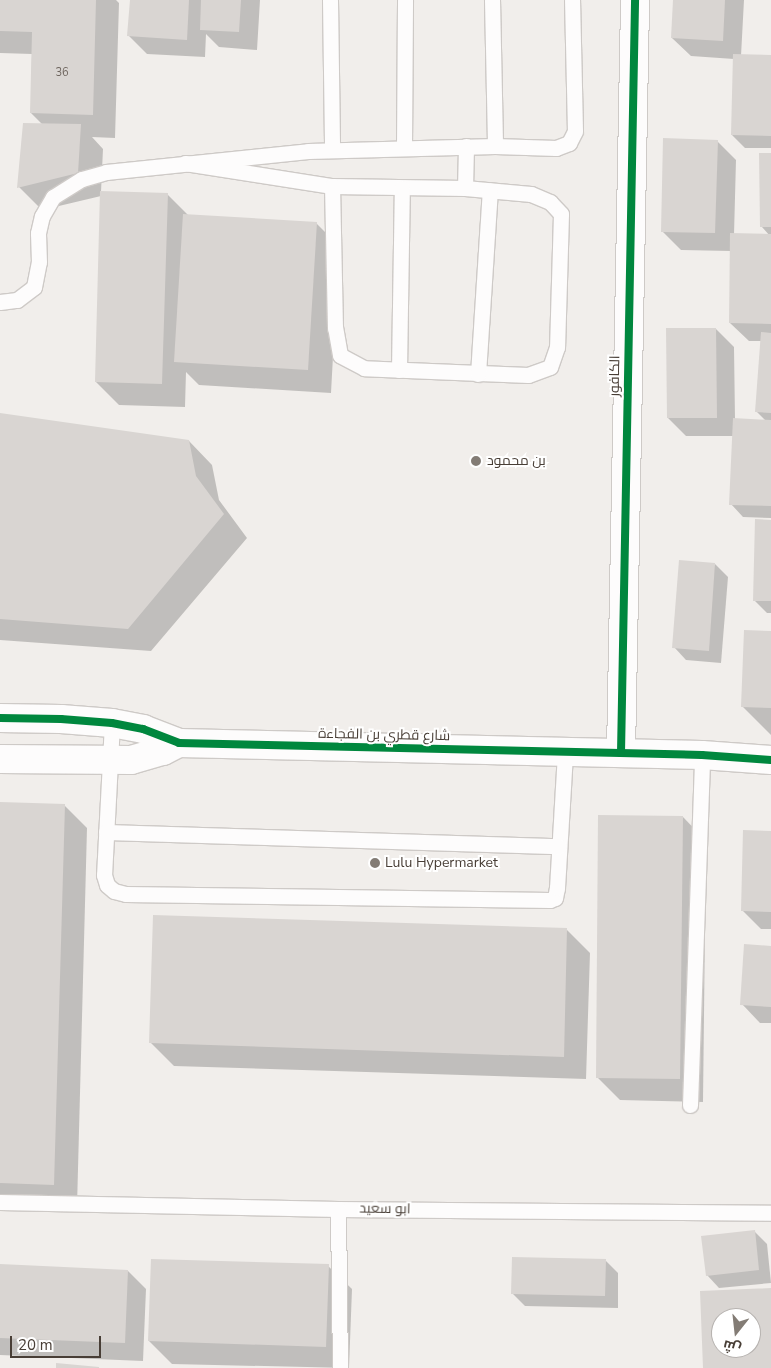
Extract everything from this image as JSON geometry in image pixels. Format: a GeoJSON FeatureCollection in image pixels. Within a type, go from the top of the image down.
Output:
{"type":"FeatureCollection","features":[{"type":"Feature","properties":{"kind":"street","name":"الكافور"},"geometry":{"type":"LineString","coordinates":[[621,753],[634,0]]}},
{"type":"Feature","properties":{"kind":"street","name":"شارع قطري بن الفجاءة"},"geometry":{"type":"LineString","coordinates":[[0,718],[62,719],[112,723],[150,732],[179,743],[702,755],[771,760]]}},
{"type":"Feature","properties":{"kind":"street","name":"شارع قطري بن الفجاءة"},"geometry":{"type":"LineString","coordinates":[[0,759],[131,760],[163,751],[179,743]]}},
{"type":"Feature","properties":{"kind":"lane"},"geometry":{"type":"LineString","coordinates":[[330,0],[332,150]]}},
{"type":"Feature","properties":{"kind":"lane"},"geometry":{"type":"LineString","coordinates":[[404,147],[405,0]]}},
{"type":"Feature","properties":{"kind":"lane"},"geometry":{"type":"LineString","coordinates":[[492,0],[495,146]]}},
{"type":"Feature","properties":{"kind":"lane"},"geometry":{"type":"LineString","coordinates":[[0,302],[17,300],[34,287],[39,262],[38,232],[42,216],[54,197],[82,179],[106,172],[332,150],[466,146],[556,148],[569,143],[575,132],[572,0]]}},
{"type":"Feature","properties":{"kind":"lane"},"geometry":{"type":"LineString","coordinates":[[465,188],[466,146]]}},
{"type":"Feature","properties":{"kind":"lane"},"geometry":{"type":"LineString","coordinates":[[185,163],[332,186],[465,188],[531,194],[550,202],[561,214],[556,347],[550,367],[528,375],[399,370],[364,368],[340,355],[335,328],[332,186]]}},
{"type":"Feature","properties":{"kind":"lane"},"geometry":{"type":"LineString","coordinates":[[399,370],[402,188]]}},
{"type":"Feature","properties":{"kind":"lane"},"geometry":{"type":"LineString","coordinates":[[478,374],[490,190]]}},
{"type":"Feature","properties":{"kind":"lane"},"geometry":{"type":"LineString","coordinates":[[112,723],[104,875],[107,885],[114,890],[135,894],[550,900],[554,898],[557,888],[565,752]]}},
{"type":"Feature","properties":{"kind":"lane"},"geometry":{"type":"LineString","coordinates":[[690,1105],[702,755]]}},
{"type":"Feature","properties":{"kind":"lane"},"geometry":{"type":"LineString","coordinates":[[106,832],[559,846]]}},
{"type":"Feature","properties":{"kind":"lane","name":"ابو سعيد"},"geometry":{"type":"LineString","coordinates":[[0,1202],[338,1209],[771,1214]]}},
{"type":"Feature","properties":{"kind":"lane"},"geometry":{"type":"LineString","coordinates":[[338,1209],[340,1368]]}},
{"type":"Feature","properties":{"kind":"building"},"geometry":{"type":"Polygon","coordinates":[[[0,0],[96,0],[93,115],[30,113],[32,32],[0,31],[0,0]]]}},
{"type":"Feature","properties":{"kind":"building"},"geometry":{"type":"Polygon","coordinates":[[[130,0],[189,0],[187,40],[127,36],[130,0]]]}},
{"type":"Feature","properties":{"kind":"building"},"geometry":{"type":"Polygon","coordinates":[[[201,0],[241,0],[239,32],[200,30],[201,0]]]}},
{"type":"Feature","properties":{"kind":"building"},"geometry":{"type":"Polygon","coordinates":[[[673,0],[725,0],[723,41],[671,38],[673,0]]]}},
{"type":"Feature","properties":{"kind":"building"},"geometry":{"type":"Polygon","coordinates":[[[733,54],[771,55],[771,136],[731,135],[733,54]]]}},
{"type":"Feature","properties":{"kind":"building"},"geometry":{"type":"Polygon","coordinates":[[[23,123],[81,124],[78,173],[17,188],[23,123]]]}},
{"type":"Feature","properties":{"kind":"building"},"geometry":{"type":"Polygon","coordinates":[[[663,138],[718,140],[715,233],[661,232],[663,138]]]}},
{"type":"Feature","properties":{"kind":"building"},"geometry":{"type":"Polygon","coordinates":[[[759,153],[771,153],[771,227],[760,227],[759,153]]]}},
{"type":"Feature","properties":{"kind":"building"},"geometry":{"type":"Polygon","coordinates":[[[100,191],[168,193],[162,384],[95,382],[100,191]]]}},
{"type":"Feature","properties":{"kind":"building"},"geometry":{"type":"Polygon","coordinates":[[[183,214],[317,222],[308,370],[174,362],[183,214]]]}},
{"type":"Feature","properties":{"kind":"building"},"geometry":{"type":"Polygon","coordinates":[[[730,233],[771,234],[771,324],[729,323],[730,233]]]}},
{"type":"Feature","properties":{"kind":"building"},"geometry":{"type":"Polygon","coordinates":[[[666,328],[716,328],[717,418],[667,418],[666,328]]]}},
{"type":"Feature","properties":{"kind":"building"},"geometry":{"type":"Polygon","coordinates":[[[761,332],[771,333],[771,413],[755,412],[761,332]]]}},
{"type":"Feature","properties":{"kind":"building"},"geometry":{"type":"Polygon","coordinates":[[[0,413],[189,440],[196,476],[224,514],[128,629],[0,619],[0,413]]]}},
{"type":"Feature","properties":{"kind":"building"},"geometry":{"type":"Polygon","coordinates":[[[733,418],[771,420],[771,506],[729,505],[733,418]]]}},
{"type":"Feature","properties":{"kind":"building"},"geometry":{"type":"Polygon","coordinates":[[[755,519],[771,520],[771,601],[753,601],[755,519]]]}},
{"type":"Feature","properties":{"kind":"building"},"geometry":{"type":"Polygon","coordinates":[[[679,560],[715,563],[709,651],[672,648],[679,560]]]}},
{"type":"Feature","properties":{"kind":"building"},"geometry":{"type":"Polygon","coordinates":[[[744,630],[771,631],[771,708],[741,707],[744,630]]]}},
{"type":"Feature","properties":{"kind":"building"},"geometry":{"type":"Polygon","coordinates":[[[0,802],[65,804],[54,1185],[0,1183],[0,802]]]}},
{"type":"Feature","properties":{"kind":"building"},"geometry":{"type":"Polygon","coordinates":[[[598,815],[683,816],[680,1079],[596,1078],[598,815]]]}},
{"type":"Feature","properties":{"kind":"building"},"geometry":{"type":"Polygon","coordinates":[[[743,830],[771,831],[771,912],[741,911],[743,830]]]}},
{"type":"Feature","properties":{"kind":"building"},"geometry":{"type":"Polygon","coordinates":[[[153,915],[567,928],[564,1057],[149,1043],[153,915]]]}},
{"type":"Feature","properties":{"kind":"building"},"geometry":{"type":"Polygon","coordinates":[[[744,944],[771,946],[771,1007],[740,1005],[744,944]]]}},
{"type":"Feature","properties":{"kind":"building"},"geometry":{"type":"Polygon","coordinates":[[[755,1230],[759,1270],[706,1276],[701,1236],[755,1230]]]}},
{"type":"Feature","properties":{"kind":"building"},"geometry":{"type":"Polygon","coordinates":[[[512,1257],[606,1259],[605,1296],[511,1294],[512,1257]]]}},
{"type":"Feature","properties":{"kind":"building"},"geometry":{"type":"Polygon","coordinates":[[[151,1259],[329,1264],[326,1347],[148,1341],[151,1259]]]}},
{"type":"Feature","properties":{"kind":"building"},"geometry":{"type":"Polygon","coordinates":[[[0,1264],[128,1270],[125,1343],[0,1338],[0,1264]]]}},
{"type":"Feature","properties":{"kind":"building"},"geometry":{"type":"Polygon","coordinates":[[[771,1288],[771,1368],[703,1368],[700,1291],[771,1288]]]}},
{"type":"Feature","properties":{"kind":"building"},"geometry":{"type":"Polygon","coordinates":[[[56,1363],[99,1367],[99,1368],[56,1368],[56,1363]]]}},
{"type":"Feature","properties":{"kind":"cycle path"},"geometry":{"type":"LineString","coordinates":[[621,753],[635,0]]}},
{"type":"Feature","properties":{"kind":"cycle path"},"geometry":{"type":"LineString","coordinates":[[0,718],[61,719],[112,723],[143,729],[179,743],[702,755],[771,760]]}},
{"type":"Feature","properties":{"kind":"place","name":"بن محمود"},"geometry":{"type":"Point","coordinates":[476,461]}},
{"type":"Feature","properties":{"kind":"place","name":"Lulu Hypermarket"},"geometry":{"type":"Point","coordinates":[375,863]}}]}
